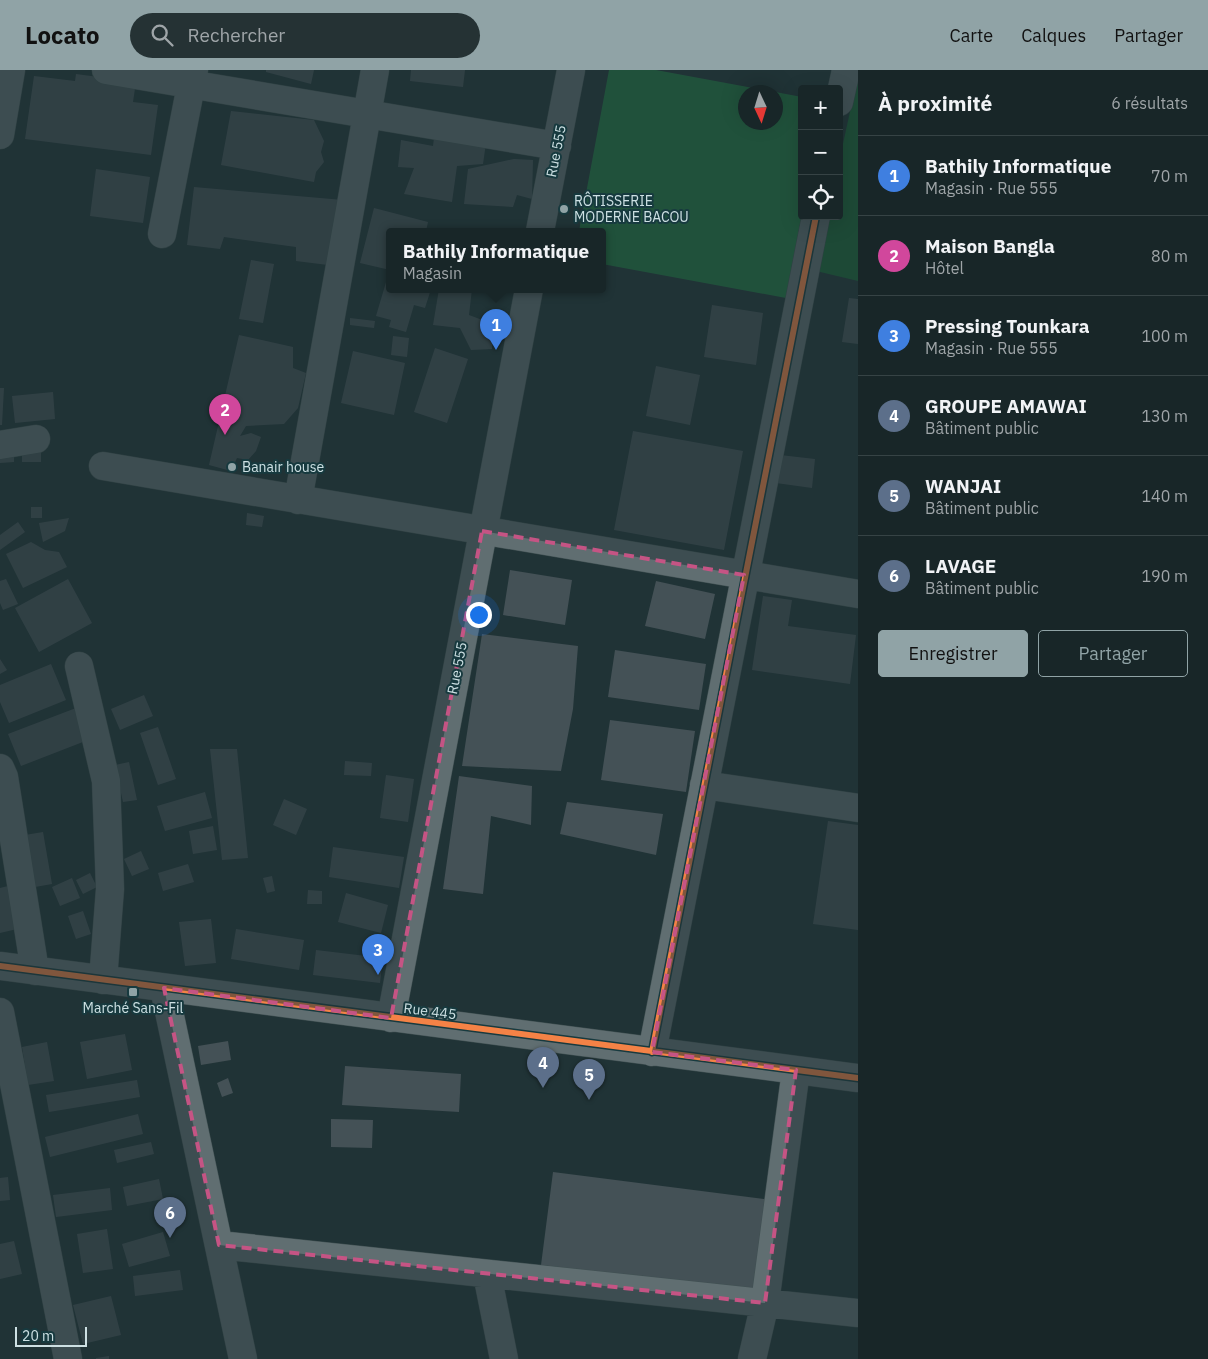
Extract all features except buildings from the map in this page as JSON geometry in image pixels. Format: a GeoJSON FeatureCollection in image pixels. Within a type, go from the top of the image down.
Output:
{"type":"FeatureCollection","features":[{"type":"Feature","properties":{"kind":"street"},"geometry":{"type":"LineString","coordinates":[[0,135],[11,70]]}},
{"type":"Feature","properties":{"kind":"street"},"geometry":{"type":"LineString","coordinates":[[106,70],[193,77],[366,114],[557,146]]}},
{"type":"Feature","properties":{"kind":"street"},"geometry":{"type":"LineString","coordinates":[[298,500],[375,70]]}},
{"type":"Feature","properties":{"kind":"street","name":"Rue 555"},"geometry":{"type":"LineString","coordinates":[[541,228],[571,70]]}},
{"type":"Feature","properties":{"kind":"street"},"geometry":{"type":"LineString","coordinates":[[843,85],[846,70]]}},
{"type":"Feature","properties":{"kind":"street"},"geometry":{"type":"LineString","coordinates":[[162,234],[193,77]]}},
{"type":"Feature","properties":{"kind":"street"},"geometry":{"type":"LineString","coordinates":[[652,1052],[744,575],[815,220]]}},
{"type":"Feature","properties":{"kind":"street","name":"Rue 555"},"geometry":{"type":"LineString","coordinates":[[391,1018],[528,293]]}},
{"type":"Feature","properties":{"kind":"street"},"geometry":{"type":"LineString","coordinates":[[0,445],[36,439]]}},
{"type":"Feature","properties":{"kind":"street"},"geometry":{"type":"LineString","coordinates":[[103,466],[858,594]]}},
{"type":"Feature","properties":{"kind":"street"},"geometry":{"type":"LineString","coordinates":[[79,666],[106,781],[110,889],[103,980]]}},
{"type":"Feature","properties":{"kind":"street"},"geometry":{"type":"LineString","coordinates":[[0,768],[4,777],[35,971]]}},
{"type":"Feature","properties":{"kind":"street"},"geometry":{"type":"LineString","coordinates":[[704,785],[858,808]]}},
{"type":"Feature","properties":{"kind":"street","name":"Rue 445"},"geometry":{"type":"LineString","coordinates":[[0,966],[858,1078]]}},
{"type":"Feature","properties":{"kind":"street"},"geometry":{"type":"LineString","coordinates":[[164,988],[243,1359]]}},
{"type":"Feature","properties":{"kind":"street"},"geometry":{"type":"LineString","coordinates":[[0,1012],[68,1359]]}},
{"type":"Feature","properties":{"kind":"street"},"geometry":{"type":"LineString","coordinates":[[752,1359],[764,1303],[796,1070]]}},
{"type":"Feature","properties":{"kind":"street"},"geometry":{"type":"LineString","coordinates":[[219,1245],[858,1313]]}},
{"type":"Feature","properties":{"kind":"street"},"geometry":{"type":"LineString","coordinates":[[487,1274],[504,1359]]}},
{"type":"Feature","properties":{"kind":"highlighted area"},"geometry":{"type":"Polygon","coordinates":[[[482,531],[744,575],[652,1052],[796,1070],[765,1303],[219,1245],[164,988],[391,1018],[482,531]]]}},
{"type":"Feature","properties":{"kind":"green space"},"geometry":{"type":"Polygon","coordinates":[[[609,70],[656,70],[738,85],[738,130],[783,130],[783,93],[798,96],[798,220],[801,220],[786,298],[606,265],[606,228],[580,228],[609,70]]]}},
{"type":"Feature","properties":{"kind":"green space"},"geometry":{"type":"Polygon","coordinates":[[[858,75],[858,281],[816,271],[827,220],[843,220],[843,144],[858,75]]]}},
{"type":"Feature","properties":{"kind":"cycle path"},"geometry":{"type":"LineString","coordinates":[[652,1052],[815,220]]}},
{"type":"Feature","properties":{"kind":"cycle path"},"geometry":{"type":"LineString","coordinates":[[0,966],[858,1078]]}},
{"type":"Feature","properties":{"kind":"place","name":"RÔTISSERIE MODERNE BACOU"},"geometry":{"type":"Point","coordinates":[564,209]}},
{"type":"Feature","properties":{"kind":"place","name":"Bathily Informatique"},"geometry":{"type":"Point","coordinates":[496,350]}},
{"type":"Feature","properties":{"kind":"place","name":"Maison Bangla"},"geometry":{"type":"Point","coordinates":[225,435]}},
{"type":"Feature","properties":{"kind":"place","name":"Banair house"},"geometry":{"type":"Point","coordinates":[232,467]}},
{"type":"Feature","properties":{"kind":"place","name":"Pressing Tounkara"},"geometry":{"type":"Point","coordinates":[378,975]}},
{"type":"Feature","properties":{"kind":"place","name":"Marché Sans-Fil"},"geometry":{"type":"Point","coordinates":[133,992]}},
{"type":"Feature","properties":{"kind":"place","name":"GROUPE AMAWAI"},"geometry":{"type":"Point","coordinates":[543,1088]}},
{"type":"Feature","properties":{"kind":"place","name":"WANJAI"},"geometry":{"type":"Point","coordinates":[589,1100]}},
{"type":"Feature","properties":{"kind":"place","name":"LAVAGE"},"geometry":{"type":"Point","coordinates":[170,1238]}}]}
